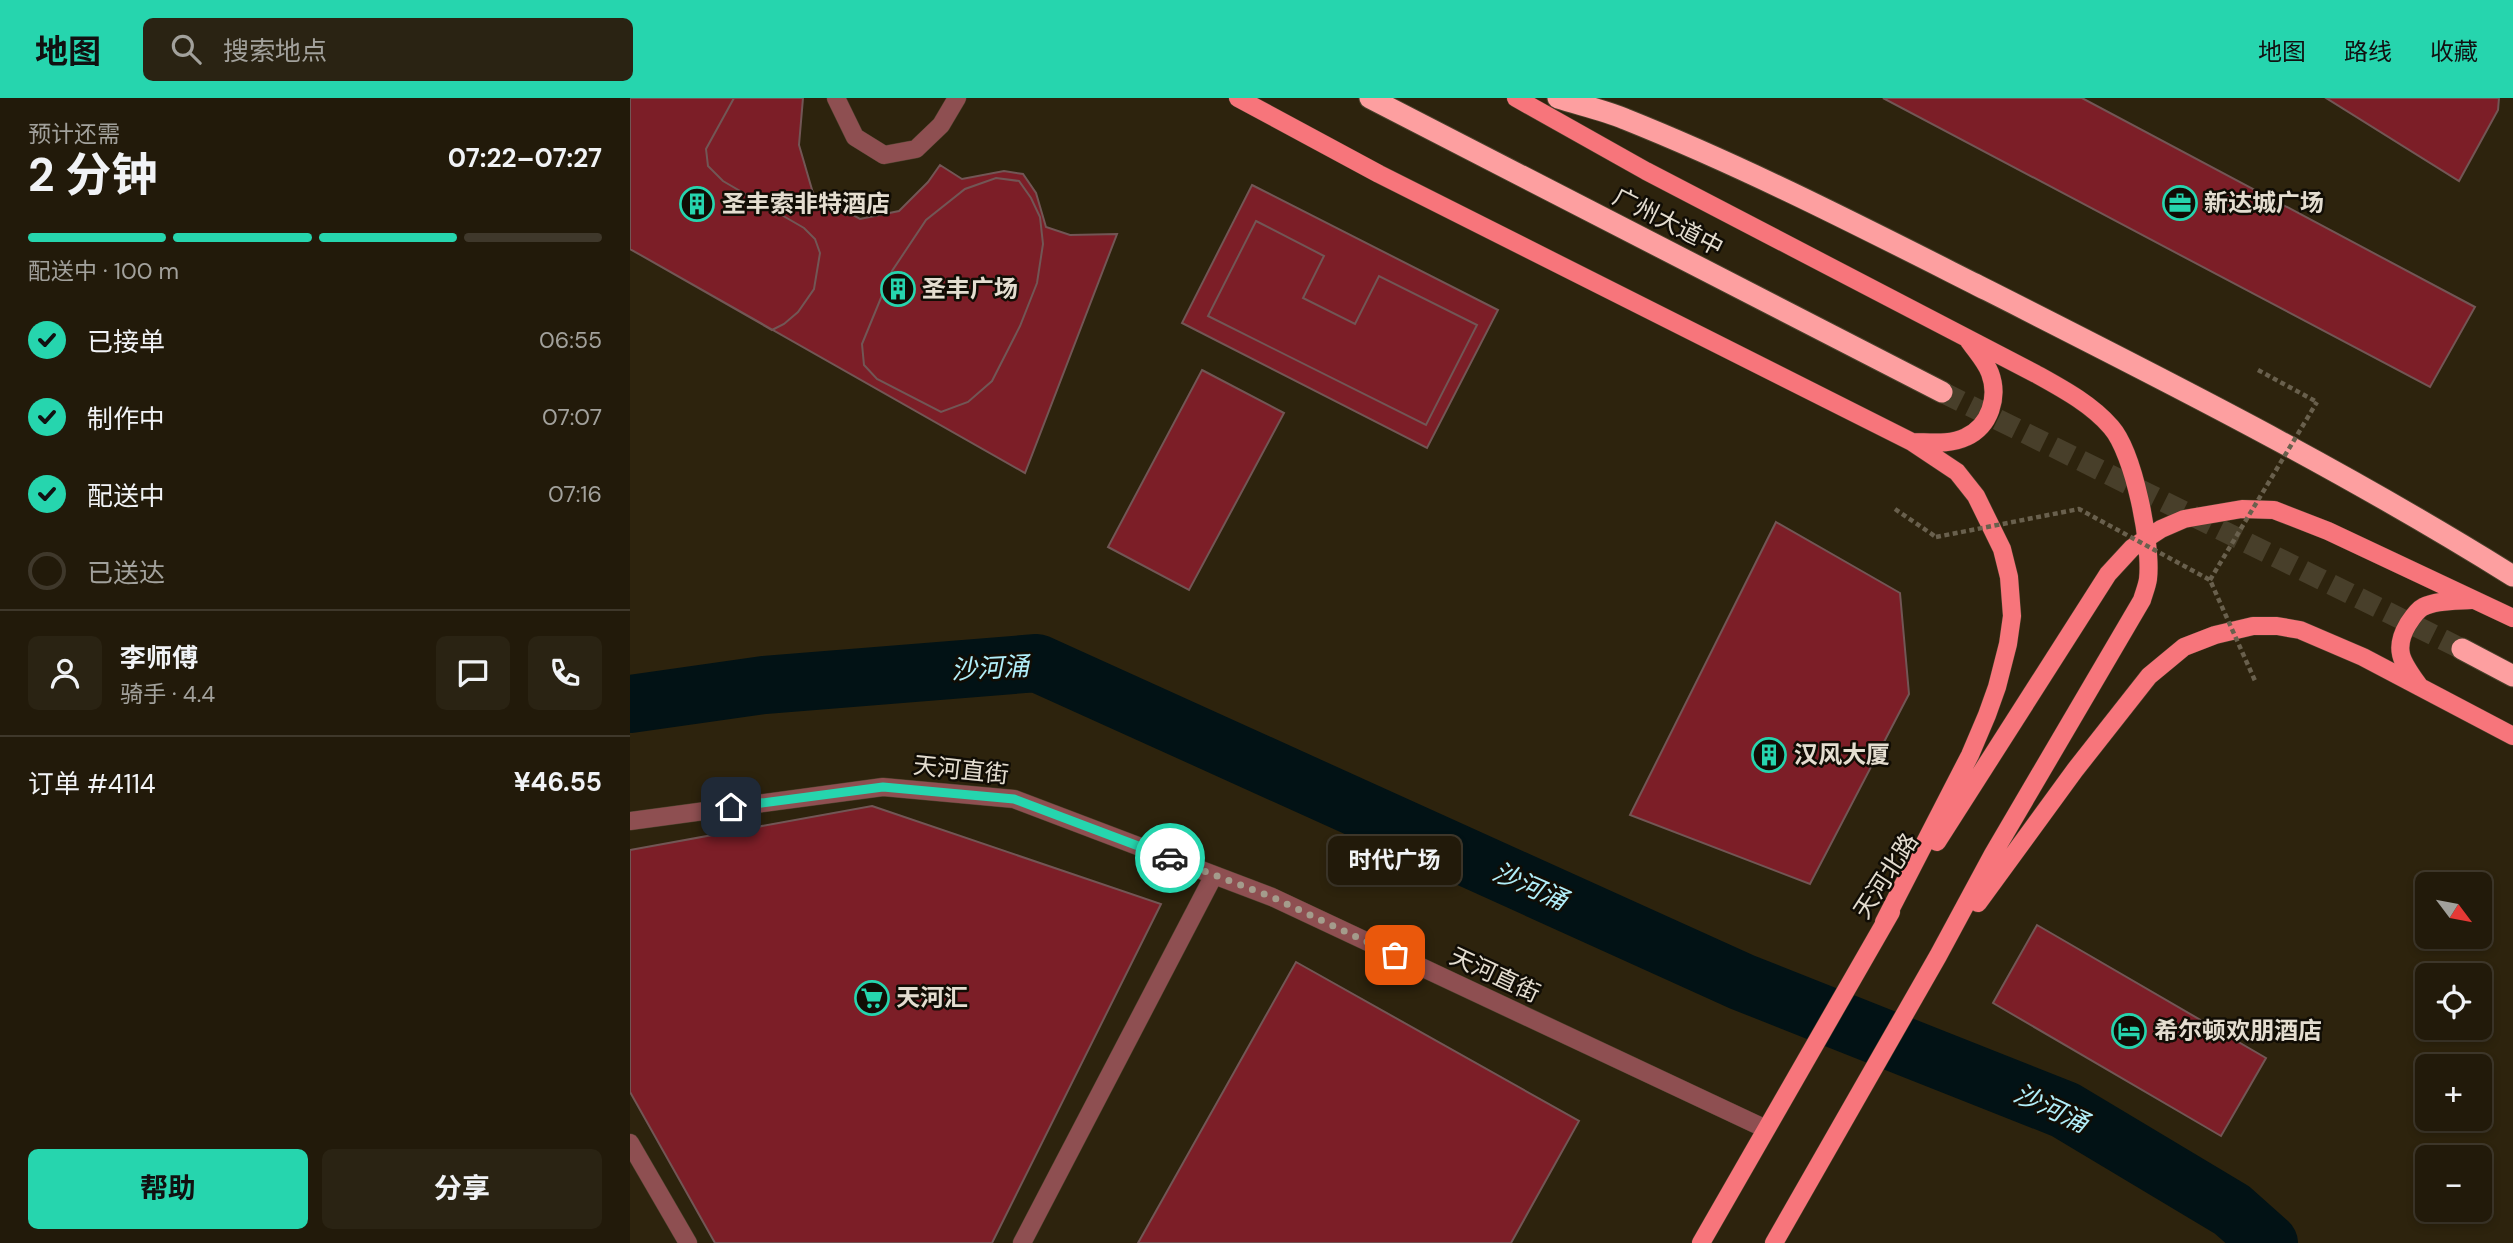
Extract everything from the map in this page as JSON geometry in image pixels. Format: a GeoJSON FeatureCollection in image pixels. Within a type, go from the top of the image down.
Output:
{"type":"FeatureCollection","features":[{"type":"Feature","properties":{"kind":"highway","name":"广州大道中"},"geometry":{"type":"LineString","coordinates":[[1370,98],[1942,392]]}},
{"type":"Feature","properties":{"kind":"highway"},"geometry":{"type":"LineString","coordinates":[[1558,98],[1623,118],[1777,186],[1878,235],[2222,411],[2404,511],[2513,576]]}},
{"type":"Feature","properties":{"kind":"highway"},"geometry":{"type":"LineString","coordinates":[[2462,649],[2513,676]]}},
{"type":"Feature","properties":{"kind":"main road"},"geometry":{"type":"LineString","coordinates":[[1238,98],[1379,174],[1912,442],[1957,472],[1976,496],[2002,549],[2009,577],[2012,616],[2008,644],[1997,687],[1970,755],[1884,922]]}},
{"type":"Feature","properties":{"kind":"main road"},"geometry":{"type":"LineString","coordinates":[[1516,98],[1646,171],[2083,401],[2113,428],[2134,477],[2142,509],[2139,543],[2149,570],[2142,600],[2000,843],[1774,1243]]}},
{"type":"Feature","properties":{"kind":"main road"},"geometry":{"type":"LineString","coordinates":[[1912,442],[1945,442],[1965,438],[1981,426],[1992,409],[1994,393],[1990,372],[1967,338]]}},
{"type":"Feature","properties":{"kind":"main road"},"geometry":{"type":"LineString","coordinates":[[2139,543],[2184,519],[2242,509],[2274,510],[2328,531],[2513,618]]}},
{"type":"Feature","properties":{"kind":"main road","name":"天河北路"},"geometry":{"type":"LineString","coordinates":[[1701,1243],[1884,922],[1986,767],[2088,602],[2108,575],[2139,543]]}},
{"type":"Feature","properties":{"kind":"main road"},"geometry":{"type":"LineString","coordinates":[[2421,690],[2399,652],[2401,636],[2412,617],[2422,607],[2471,600]]}},
{"type":"Feature","properties":{"kind":"main road"},"geometry":{"type":"LineString","coordinates":[[1938,956],[2075,770],[2149,676],[2184,647],[2215,635],[2253,626],[2277,626],[2301,631],[2363,657],[2421,690],[2513,736]]}},
{"type":"Feature","properties":{"kind":"street"},"geometry":{"type":"LineString","coordinates":[[835,98],[855,137],[884,155],[916,149],[941,125],[957,98]]}},
{"type":"Feature","properties":{"kind":"street","name":"天河直街"},"geometry":{"type":"LineString","coordinates":[[630,821],[883,787],[1014,799],[1272,897],[1766,1129]]}},
{"type":"Feature","properties":{"kind":"street"},"geometry":{"type":"LineString","coordinates":[[1022,1243],[1214,875]]}},
{"type":"Feature","properties":{"kind":"street"},"geometry":{"type":"LineString","coordinates":[[630,1143],[688,1243]]}},
{"type":"Feature","properties":{"kind":"path"},"geometry":{"type":"LineString","coordinates":[[2210,580],[2317,401],[2258,370]]}},
{"type":"Feature","properties":{"kind":"path"},"geometry":{"type":"LineString","coordinates":[[1895,509],[1936,537],[2079,509],[2210,580],[2256,683]]}},
{"type":"Feature","properties":{"kind":"building","name":"圣丰广场"},"geometry":{"type":"Polygon","coordinates":[[[630,98],[803,98],[799,145],[813,193],[860,219],[899,211],[928,182],[940,165],[962,179],[1004,171],[1023,174],[1036,193],[1046,227],[1070,235],[1117,234],[1025,473],[630,249],[630,98]]]}},
{"type":"Feature","properties":{"kind":"building","name":"圣丰索非特酒店"},"geometry":{"type":"Polygon","coordinates":[[[630,98],[734,98],[706,149],[708,166],[723,181],[804,228],[815,239],[820,253],[814,289],[798,312],[784,324],[772,330],[630,249],[630,98]]]}},
{"type":"Feature","properties":{"kind":"building","name":"新达城广场"},"geometry":{"type":"Polygon","coordinates":[[[1883,98],[2082,98],[2475,307],[2430,387],[1883,98]]]}},
{"type":"Feature","properties":{"kind":"building"},"geometry":{"type":"Polygon","coordinates":[[[2326,98],[2499,98],[2498,110],[2459,181],[2326,98]]]}},
{"type":"Feature","properties":{"kind":"building"},"geometry":{"type":"Polygon","coordinates":[[[996,178],[1019,181],[1040,217],[1043,244],[1037,283],[1020,326],[992,381],[968,402],[941,412],[877,379],[864,365],[862,344],[892,271],[926,220],[965,189],[996,178]]]}},
{"type":"Feature","properties":{"kind":"building"},"geometry":{"type":"Polygon","coordinates":[[[1252,185],[1498,310],[1427,448],[1182,323],[1252,185]]]}},
{"type":"Feature","properties":{"kind":"building"},"geometry":{"type":"Polygon","coordinates":[[[1256,221],[1324,256],[1303,298],[1355,324],[1379,276],[1477,325],[1426,425],[1208,316],[1256,221]]]}},
{"type":"Feature","properties":{"kind":"building"},"geometry":{"type":"Polygon","coordinates":[[[1202,370],[1284,413],[1189,590],[1108,547],[1202,370]]]}},
{"type":"Feature","properties":{"kind":"building","name":"汉风大厦"},"geometry":{"type":"Polygon","coordinates":[[[1776,522],[1900,593],[1909,694],[1810,884],[1630,815],[1776,522]]]}},
{"type":"Feature","properties":{"kind":"building","name":"天河汇"},"geometry":{"type":"Polygon","coordinates":[[[872,806],[1161,904],[992,1243],[715,1243],[630,1092],[630,850],[872,806]]]}},
{"type":"Feature","properties":{"kind":"building","name":"希尔顿欢朋酒店"},"geometry":{"type":"Polygon","coordinates":[[[2037,925],[2266,1058],[2221,1136],[1993,1003],[2037,925]]]}},
{"type":"Feature","properties":{"kind":"building"},"geometry":{"type":"Polygon","coordinates":[[[1296,962],[1579,1121],[1511,1243],[1138,1243],[1296,962]]]}},
{"type":"Feature","properties":{"kind":"waterway","name":"沙河涌"},"geometry":{"type":"LineString","coordinates":[[630,704],[764,685],[1037,663],[1742,982],[2065,1110],[2232,1210],[2269,1243]]}},
{"type":"Feature","properties":{"kind":"tunnel"},"geometry":{"type":"LineString","coordinates":[[1942,392],[2462,649]]}},
{"type":"Feature","properties":{"kind":"way so far"},"geometry":{"type":"LineString","coordinates":[[1170,858],[1272,897],[1395,955]]}},
{"type":"Feature","properties":{"kind":"place","name":"新达城广场"},"geometry":{"type":"Point","coordinates":[2180,203]}},
{"type":"Feature","properties":{"kind":"place","name":"圣丰索非特酒店"},"geometry":{"type":"Point","coordinates":[697,204]}},
{"type":"Feature","properties":{"kind":"place","name":"圣丰广场"},"geometry":{"type":"Point","coordinates":[898,289]}},
{"type":"Feature","properties":{"kind":"place","name":"汉风大厦"},"geometry":{"type":"Point","coordinates":[1769,755]}},
{"type":"Feature","properties":{"kind":"place","name":"时代广场"},"geometry":{"type":"Point","coordinates":[1395,955]}},
{"type":"Feature","properties":{"kind":"place","name":"天河汇"},"geometry":{"type":"Point","coordinates":[872,998]}},
{"type":"Feature","properties":{"kind":"place","name":"希尔顿欢朋酒店"},"geometry":{"type":"Point","coordinates":[2129,1031]}},
{"type":"Feature","properties":{"kind":"route"},"geometry":{"type":"LineString","coordinates":[[731,807],[883,787],[1014,799],[1170,858]]}}]}
